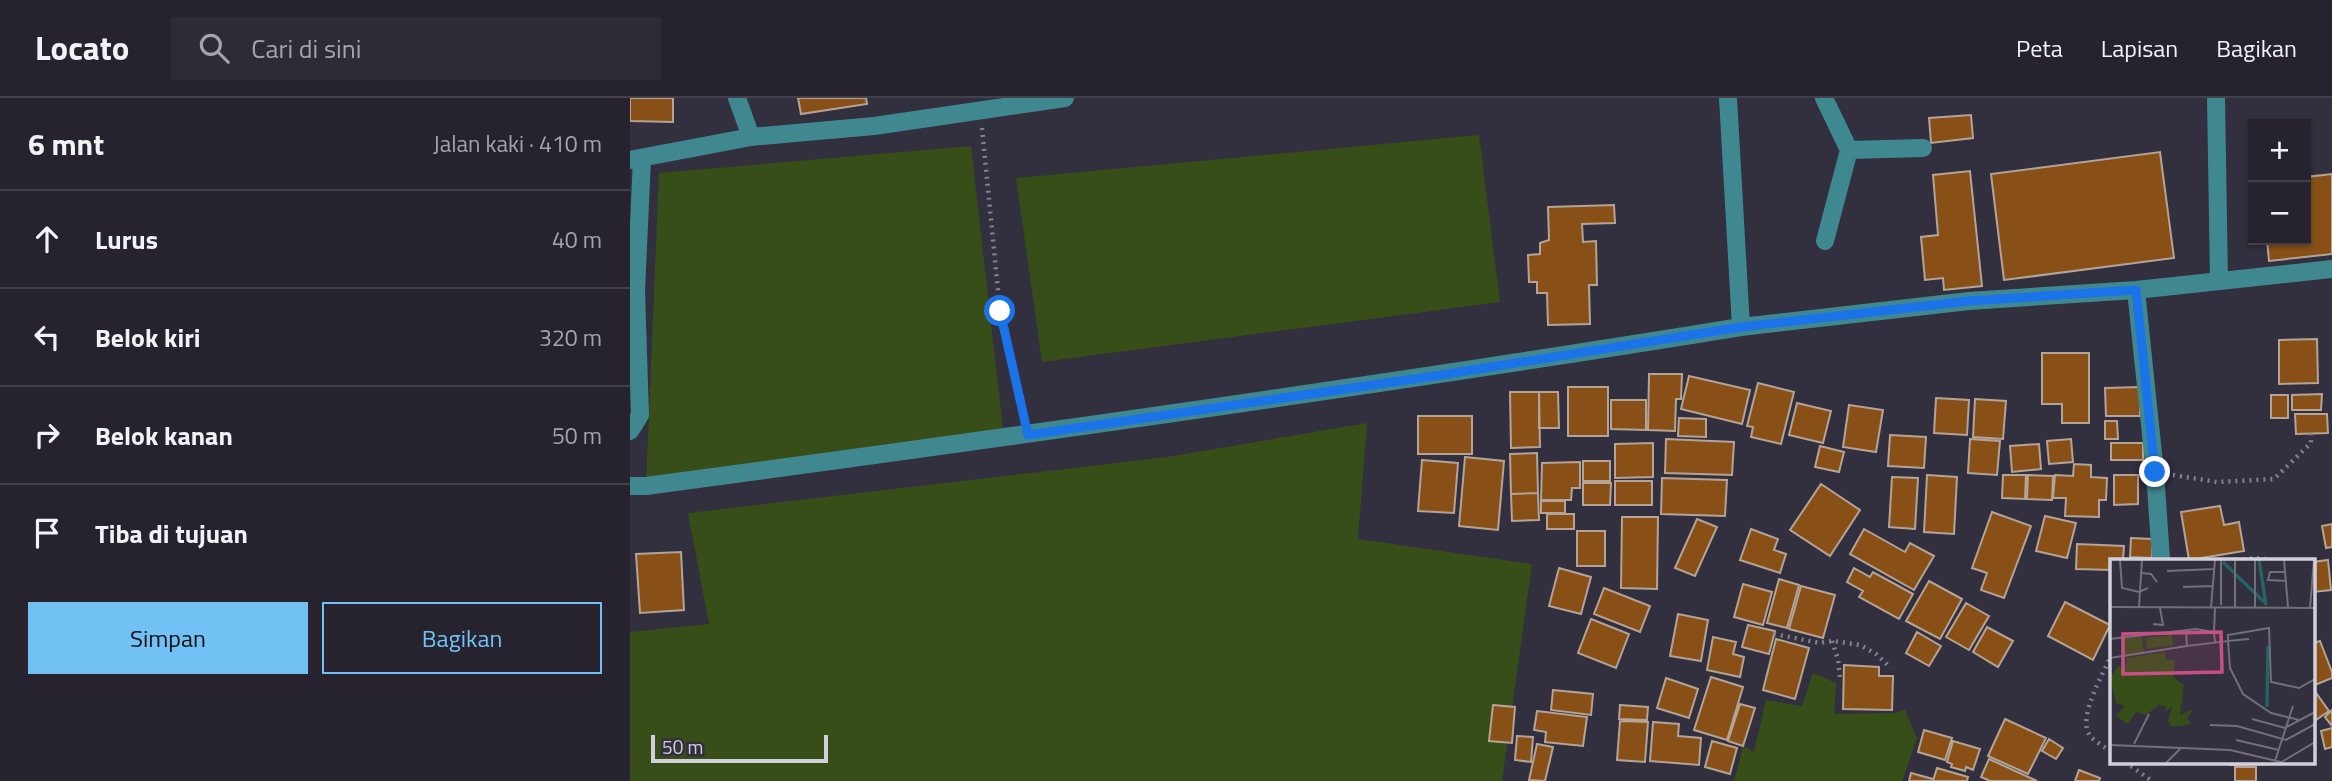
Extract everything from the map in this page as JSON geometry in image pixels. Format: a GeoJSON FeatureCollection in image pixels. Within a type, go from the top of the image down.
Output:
{"type":"FeatureCollection","features":[{"type":"Feature","properties":{"kind":"street"},"geometry":{"type":"LineString","coordinates":[[737,98],[751,137]]}},
{"type":"Feature","properties":{"kind":"street"},"geometry":{"type":"LineString","coordinates":[[630,431],[640,415],[636,159],[751,137],[874,126],[1065,98]]}},
{"type":"Feature","properties":{"kind":"street"},"geometry":{"type":"LineString","coordinates":[[1728,98],[1741,327]]}},
{"type":"Feature","properties":{"kind":"street"},"geometry":{"type":"LineString","coordinates":[[1824,98],[1849,150],[1825,242]]}},
{"type":"Feature","properties":{"kind":"street"},"geometry":{"type":"LineString","coordinates":[[2216,98],[2219,281]]}},
{"type":"Feature","properties":{"kind":"street"},"geometry":{"type":"LineString","coordinates":[[1849,150],[1923,148]]}},
{"type":"Feature","properties":{"kind":"street"},"geometry":{"type":"LineString","coordinates":[[630,486],[1028,435],[1441,375],[1741,327],[1969,301],[2136,290],[2332,269]]}},
{"type":"Feature","properties":{"kind":"street"},"geometry":{"type":"LineString","coordinates":[[2136,290],[2161,559]]}},
{"type":"Feature","properties":{"kind":"path"},"geometry":{"type":"LineString","coordinates":[[980,109],[1000,311],[1028,435]]}},
{"type":"Feature","properties":{"kind":"path"},"geometry":{"type":"LineString","coordinates":[[2155,472],[2217,482],[2274,479],[2311,443],[2311,433]]}},
{"type":"Feature","properties":{"kind":"path"},"geometry":{"type":"LineString","coordinates":[[1774,634],[1820,643],[1832,641],[1860,645],[1876,654],[1891,668]]}},
{"type":"Feature","properties":{"kind":"path"},"geometry":{"type":"LineString","coordinates":[[1832,641],[1840,678]]}},
{"type":"Feature","properties":{"kind":"path"},"geometry":{"type":"LineString","coordinates":[[2110,659],[2086,713],[2085,724],[2089,736],[2110,751]]}},
{"type":"Feature","properties":{"kind":"path"},"geometry":{"type":"LineString","coordinates":[[2128,764],[2152,781]]}},
{"type":"Feature","properties":{"kind":"green space"},"geometry":{"type":"Polygon","coordinates":[[[1479,135],[1500,302],[1042,362],[1016,178],[1479,135]]]}},
{"type":"Feature","properties":{"kind":"green space"},"geometry":{"type":"Polygon","coordinates":[[[971,146],[1004,438],[646,486],[659,173],[971,146]]]}},
{"type":"Feature","properties":{"kind":"green space"},"geometry":{"type":"Polygon","coordinates":[[[1367,423],[1358,539],[1532,564],[1502,781],[630,781],[630,632],[709,624],[688,513],[1167,457],[1367,423]]]}},
{"type":"Feature","properties":{"kind":"green space"},"geometry":{"type":"Polygon","coordinates":[[[1813,673],[1836,683],[1834,714],[1895,713],[1905,710],[1917,738],[1902,781],[1734,781],[1743,746],[1754,752],[1766,700],[1802,706],[1813,673]]]}},
{"type":"Feature","properties":{"kind":"building"},"geometry":{"type":"Polygon","coordinates":[[[630,98],[673,98],[673,122],[630,121],[630,98]]]}},
{"type":"Feature","properties":{"kind":"building"},"geometry":{"type":"Polygon","coordinates":[[[798,98],[866,98],[867,104],[801,114],[798,98]]]}},
{"type":"Feature","properties":{"kind":"building"},"geometry":{"type":"Polygon","coordinates":[[[1971,115],[1973,138],[1931,143],[1929,118],[1971,115]]]}},
{"type":"Feature","properties":{"kind":"building"},"geometry":{"type":"Polygon","coordinates":[[[2160,152],[2174,258],[2004,280],[1991,174],[2160,152]]]}},
{"type":"Feature","properties":{"kind":"building"},"geometry":{"type":"Polygon","coordinates":[[[1970,171],[1982,286],[1944,290],[1943,278],[1925,280],[1921,237],[1938,235],[1933,175],[1970,171]]]}},
{"type":"Feature","properties":{"kind":"building"},"geometry":{"type":"Polygon","coordinates":[[[2332,174],[2332,254],[2269,261],[2267,245],[2311,245],[2311,176],[2332,174]]]}},
{"type":"Feature","properties":{"kind":"building"},"geometry":{"type":"Polygon","coordinates":[[[1614,205],[1615,223],[1582,224],[1583,242],[1596,241],[1597,285],[1589,285],[1590,324],[1548,325],[1547,293],[1537,293],[1537,282],[1529,282],[1528,255],[1540,254],[1540,243],[1549,240],[1548,207],[1614,205]]]}},
{"type":"Feature","properties":{"kind":"building"},"geometry":{"type":"Polygon","coordinates":[[[2317,339],[2318,383],[2279,384],[2279,340],[2317,339]]]}},
{"type":"Feature","properties":{"kind":"building"},"geometry":{"type":"Polygon","coordinates":[[[2042,353],[2089,353],[2089,423],[2062,423],[2062,404],[2042,404],[2042,353]]]}},
{"type":"Feature","properties":{"kind":"building"},"geometry":{"type":"Polygon","coordinates":[[[1649,374],[1682,374],[1681,399],[1676,399],[1675,431],[1648,430],[1649,374]]]}},
{"type":"Feature","properties":{"kind":"building"},"geometry":{"type":"Polygon","coordinates":[[[1689,376],[1750,390],[1742,424],[1681,409],[1689,376]]]}},
{"type":"Feature","properties":{"kind":"building"},"geometry":{"type":"Polygon","coordinates":[[[1758,383],[1794,392],[1781,444],[1751,437],[1753,427],[1747,426],[1758,383]]]}},
{"type":"Feature","properties":{"kind":"building"},"geometry":{"type":"Polygon","coordinates":[[[1568,387],[1608,387],[1608,436],[1568,436],[1568,387]]]}},
{"type":"Feature","properties":{"kind":"building"},"geometry":{"type":"Polygon","coordinates":[[[2140,387],[2140,416],[2106,416],[2105,388],[2140,387]]]}},
{"type":"Feature","properties":{"kind":"building"},"geometry":{"type":"Polygon","coordinates":[[[1510,392],[1539,392],[1540,447],[1511,448],[1510,392]]]}},
{"type":"Feature","properties":{"kind":"building"},"geometry":{"type":"Polygon","coordinates":[[[1539,392],[1558,392],[1559,428],[1539,428],[1539,392]]]}},
{"type":"Feature","properties":{"kind":"building"},"geometry":{"type":"Polygon","coordinates":[[[2322,394],[2321,410],[2292,410],[2292,395],[2322,394]]]}},
{"type":"Feature","properties":{"kind":"building"},"geometry":{"type":"Polygon","coordinates":[[[2271,395],[2288,395],[2288,418],[2271,418],[2271,395]]]}},
{"type":"Feature","properties":{"kind":"building"},"geometry":{"type":"Polygon","coordinates":[[[1936,398],[1969,400],[1967,435],[1934,433],[1936,398]]]}},
{"type":"Feature","properties":{"kind":"building"},"geometry":{"type":"Polygon","coordinates":[[[1975,399],[2006,401],[2003,439],[1973,437],[1975,399]]]}},
{"type":"Feature","properties":{"kind":"building"},"geometry":{"type":"Polygon","coordinates":[[[1611,400],[1646,400],[1646,430],[1611,429],[1611,400]]]}},
{"type":"Feature","properties":{"kind":"building"},"geometry":{"type":"Polygon","coordinates":[[[1797,403],[1831,411],[1823,443],[1789,435],[1797,403]]]}},
{"type":"Feature","properties":{"kind":"building"},"geometry":{"type":"Polygon","coordinates":[[[1849,405],[1883,410],[1876,452],[1843,447],[1849,405]]]}},
{"type":"Feature","properties":{"kind":"building"},"geometry":{"type":"Polygon","coordinates":[[[2295,414],[2327,414],[2328,433],[2296,434],[2295,414]]]}},
{"type":"Feature","properties":{"kind":"building"},"geometry":{"type":"Polygon","coordinates":[[[1418,416],[1472,416],[1472,454],[1418,454],[1418,416]]]}},
{"type":"Feature","properties":{"kind":"building"},"geometry":{"type":"Polygon","coordinates":[[[1679,418],[1706,419],[1706,437],[1678,436],[1679,418]]]}},
{"type":"Feature","properties":{"kind":"building"},"geometry":{"type":"Polygon","coordinates":[[[2105,421],[2117,421],[2118,439],[2105,439],[2105,421]]]}},
{"type":"Feature","properties":{"kind":"building"},"geometry":{"type":"Polygon","coordinates":[[[1890,435],[1926,437],[1924,468],[1888,466],[1890,435]]]}},
{"type":"Feature","properties":{"kind":"building"},"geometry":{"type":"Polygon","coordinates":[[[1666,439],[1734,442],[1732,475],[1665,473],[1666,439]]]}},
{"type":"Feature","properties":{"kind":"building"},"geometry":{"type":"Polygon","coordinates":[[[1970,439],[2000,441],[1997,475],[1968,473],[1970,439]]]}},
{"type":"Feature","properties":{"kind":"building"},"geometry":{"type":"Polygon","coordinates":[[[2071,439],[2073,462],[2049,464],[2047,441],[2071,439]]]}},
{"type":"Feature","properties":{"kind":"building"},"geometry":{"type":"Polygon","coordinates":[[[1653,443],[1653,477],[1615,478],[1615,444],[1653,443]]]}},
{"type":"Feature","properties":{"kind":"building"},"geometry":{"type":"Polygon","coordinates":[[[2111,443],[2143,443],[2143,460],[2111,460],[2111,443]]]}},
{"type":"Feature","properties":{"kind":"building"},"geometry":{"type":"Polygon","coordinates":[[[2039,444],[2041,469],[2012,472],[2010,446],[2039,444]]]}},
{"type":"Feature","properties":{"kind":"building"},"geometry":{"type":"Polygon","coordinates":[[[1820,446],[1844,452],[1839,472],[1815,467],[1820,446]]]}},
{"type":"Feature","properties":{"kind":"building"},"geometry":{"type":"Polygon","coordinates":[[[1537,453],[1538,493],[1511,494],[1510,454],[1537,453]]]}},
{"type":"Feature","properties":{"kind":"building"},"geometry":{"type":"Polygon","coordinates":[[[1465,457],[1504,461],[1498,530],[1459,526],[1465,457]]]}},
{"type":"Feature","properties":{"kind":"building"},"geometry":{"type":"Polygon","coordinates":[[[1422,460],[1458,463],[1454,513],[1418,511],[1422,460]]]}},
{"type":"Feature","properties":{"kind":"building"},"geometry":{"type":"Polygon","coordinates":[[[1583,461],[1610,461],[1610,481],[1583,481],[1583,461]]]}},
{"type":"Feature","properties":{"kind":"building"},"geometry":{"type":"Polygon","coordinates":[[[1580,462],[1580,488],[1572,488],[1571,500],[1541,500],[1542,463],[1580,462]]]}},
{"type":"Feature","properties":{"kind":"building"},"geometry":{"type":"Polygon","coordinates":[[[2074,464],[2091,465],[2091,477],[2107,478],[2106,500],[2099,500],[2099,517],[2065,516],[2066,498],[2053,498],[2055,475],[2073,476],[2074,464]]]}},
{"type":"Feature","properties":{"kind":"building"},"geometry":{"type":"Polygon","coordinates":[[[1927,475],[1957,477],[1954,534],[1924,532],[1927,475]]]}},
{"type":"Feature","properties":{"kind":"building"},"geometry":{"type":"Polygon","coordinates":[[[2003,475],[2026,475],[2025,499],[2002,498],[2003,475]]]}},
{"type":"Feature","properties":{"kind":"building"},"geometry":{"type":"Polygon","coordinates":[[[2028,475],[2053,476],[2052,500],[2027,499],[2028,475]]]}},
{"type":"Feature","properties":{"kind":"building"},"geometry":{"type":"Polygon","coordinates":[[[2114,475],[2138,475],[2138,504],[2114,505],[2114,475]]]}},
{"type":"Feature","properties":{"kind":"building"},"geometry":{"type":"Polygon","coordinates":[[[1892,477],[1918,478],[1915,529],[1889,527],[1892,477]]]}},
{"type":"Feature","properties":{"kind":"building"},"geometry":{"type":"Polygon","coordinates":[[[1662,478],[1727,480],[1725,516],[1661,514],[1662,478]]]}},
{"type":"Feature","properties":{"kind":"building"},"geometry":{"type":"Polygon","coordinates":[[[1615,481],[1652,481],[1652,505],[1615,505],[1615,481]]]}},
{"type":"Feature","properties":{"kind":"building"},"geometry":{"type":"Polygon","coordinates":[[[1583,483],[1611,483],[1610,505],[1583,505],[1583,483]]]}},
{"type":"Feature","properties":{"kind":"building"},"geometry":{"type":"Polygon","coordinates":[[[1821,484],[1860,510],[1830,556],[1790,530],[1821,484]]]}},
{"type":"Feature","properties":{"kind":"building"},"geometry":{"type":"Polygon","coordinates":[[[1538,493],[1539,520],[1512,521],[1511,494],[1538,493]]]}},
{"type":"Feature","properties":{"kind":"building"},"geometry":{"type":"Polygon","coordinates":[[[1541,501],[1565,501],[1565,513],[1541,513],[1541,501]]]}},
{"type":"Feature","properties":{"kind":"building"},"geometry":{"type":"Polygon","coordinates":[[[2220,506],[2224,525],[2239,522],[2244,551],[2189,559],[2181,512],[2220,506]]]}},
{"type":"Feature","properties":{"kind":"building"},"geometry":{"type":"Polygon","coordinates":[[[1992,512],[2031,526],[2004,598],[1981,590],[1987,573],[1972,568],[1992,512]]]}},
{"type":"Feature","properties":{"kind":"building"},"geometry":{"type":"Polygon","coordinates":[[[1547,514],[1574,514],[1574,529],[1547,529],[1547,514]]]}},
{"type":"Feature","properties":{"kind":"building"},"geometry":{"type":"Polygon","coordinates":[[[2045,516],[2076,523],[2067,558],[2036,551],[2045,516]]]}},
{"type":"Feature","properties":{"kind":"building"},"geometry":{"type":"Polygon","coordinates":[[[1622,517],[1658,517],[1657,589],[1621,588],[1622,517]]]}},
{"type":"Feature","properties":{"kind":"building"},"geometry":{"type":"Polygon","coordinates":[[[1697,519],[1717,527],[1695,576],[1675,568],[1697,519]]]}},
{"type":"Feature","properties":{"kind":"building"},"geometry":{"type":"Polygon","coordinates":[[[2332,524],[2332,547],[2326,548],[2322,526],[2332,524]]]}},
{"type":"Feature","properties":{"kind":"building"},"geometry":{"type":"Polygon","coordinates":[[[1751,529],[1778,539],[1774,550],[1786,554],[1780,573],[1740,560],[1751,529]]]}},
{"type":"Feature","properties":{"kind":"building"},"geometry":{"type":"Polygon","coordinates":[[[1864,529],[1905,552],[1910,543],[1934,556],[1914,590],[1850,554],[1864,529]]]}},
{"type":"Feature","properties":{"kind":"building"},"geometry":{"type":"Polygon","coordinates":[[[1577,531],[1605,531],[1605,566],[1577,566],[1577,531]]]}},
{"type":"Feature","properties":{"kind":"building"},"geometry":{"type":"Polygon","coordinates":[[[2131,538],[2152,539],[2152,558],[2130,557],[2131,538]]]}},
{"type":"Feature","properties":{"kind":"building"},"geometry":{"type":"Polygon","coordinates":[[[2077,544],[2124,546],[2123,559],[2110,559],[2110,570],[2076,569],[2077,544]]]}},
{"type":"Feature","properties":{"kind":"building"},"geometry":{"type":"Polygon","coordinates":[[[681,552],[684,610],[640,613],[636,554],[681,552]]]}},
{"type":"Feature","properties":{"kind":"building"},"geometry":{"type":"Polygon","coordinates":[[[2328,560],[2331,590],[2315,592],[2315,562],[2328,560]]]}},
{"type":"Feature","properties":{"kind":"building"},"geometry":{"type":"Polygon","coordinates":[[[1559,568],[1591,577],[1581,614],[1549,606],[1559,568]]]}},
{"type":"Feature","properties":{"kind":"building"},"geometry":{"type":"Polygon","coordinates":[[[1854,568],[1870,577],[1873,572],[1913,594],[1899,619],[1859,597],[1863,591],[1847,582],[1854,568]]]}},
{"type":"Feature","properties":{"kind":"building"},"geometry":{"type":"Polygon","coordinates":[[[1779,579],[1799,585],[1787,628],[1767,623],[1779,579]]]}},
{"type":"Feature","properties":{"kind":"building"},"geometry":{"type":"Polygon","coordinates":[[[1929,581],[1962,599],[1940,639],[1906,621],[1929,581]]]}},
{"type":"Feature","properties":{"kind":"building"},"geometry":{"type":"Polygon","coordinates":[[[1743,584],[1772,592],[1763,625],[1734,617],[1743,584]]]}},
{"type":"Feature","properties":{"kind":"building"},"geometry":{"type":"Polygon","coordinates":[[[1801,586],[1835,595],[1823,638],[1789,629],[1801,586]]]}},
{"type":"Feature","properties":{"kind":"building"},"geometry":{"type":"Polygon","coordinates":[[[1604,588],[1650,606],[1640,632],[1594,614],[1604,588]]]}},
{"type":"Feature","properties":{"kind":"building"},"geometry":{"type":"Polygon","coordinates":[[[2065,602],[2110,625],[2093,660],[2048,636],[2065,602]]]}},
{"type":"Feature","properties":{"kind":"building"},"geometry":{"type":"Polygon","coordinates":[[[1966,603],[1989,616],[1969,650],[1946,637],[1966,603]]]}},
{"type":"Feature","properties":{"kind":"building"},"geometry":{"type":"Polygon","coordinates":[[[1678,614],[1708,620],[1701,661],[1670,656],[1678,614]]]}},
{"type":"Feature","properties":{"kind":"building"},"geometry":{"type":"Polygon","coordinates":[[[1591,619],[1629,634],[1616,668],[1578,653],[1591,619]]]}},
{"type":"Feature","properties":{"kind":"building"},"geometry":{"type":"Polygon","coordinates":[[[1748,625],[1775,631],[1769,654],[1742,647],[1748,625]]]}},
{"type":"Feature","properties":{"kind":"building"},"geometry":{"type":"Polygon","coordinates":[[[1987,627],[2013,641],[1998,667],[1973,652],[1987,627]]]}},
{"type":"Feature","properties":{"kind":"building"},"geometry":{"type":"Polygon","coordinates":[[[1917,632],[1941,646],[1929,666],[1906,653],[1917,632]]]}},
{"type":"Feature","properties":{"kind":"building"},"geometry":{"type":"Polygon","coordinates":[[[1713,637],[1736,642],[1733,654],[1744,657],[1740,677],[1707,670],[1713,637]]]}},
{"type":"Feature","properties":{"kind":"building"},"geometry":{"type":"Polygon","coordinates":[[[1776,639],[1809,648],[1795,699],[1763,690],[1776,639]]]}},
{"type":"Feature","properties":{"kind":"building"},"geometry":{"type":"Polygon","coordinates":[[[2320,641],[2332,678],[2315,685],[2315,642],[2320,641]]]}},
{"type":"Feature","properties":{"kind":"building"},"geometry":{"type":"Polygon","coordinates":[[[1844,665],[1879,667],[1879,676],[1893,676],[1892,710],[1843,709],[1844,665]]]}},
{"type":"Feature","properties":{"kind":"building"},"geometry":{"type":"Polygon","coordinates":[[[1711,677],[1743,687],[1727,740],[1694,730],[1711,677]]]}},
{"type":"Feature","properties":{"kind":"building"},"geometry":{"type":"Polygon","coordinates":[[[1666,678],[1698,689],[1689,718],[1657,708],[1666,678]]]}},
{"type":"Feature","properties":{"kind":"building"},"geometry":{"type":"Polygon","coordinates":[[[1553,690],[1593,694],[1591,715],[1551,710],[1553,690]]]}},
{"type":"Feature","properties":{"kind":"building"},"geometry":{"type":"Polygon","coordinates":[[[2315,691],[2329,711],[2315,721],[2315,691]]]}},
{"type":"Feature","properties":{"kind":"building"},"geometry":{"type":"Polygon","coordinates":[[[1740,704],[1755,708],[1743,746],[1728,741],[1740,704]]]}},
{"type":"Feature","properties":{"kind":"building"},"geometry":{"type":"Polygon","coordinates":[[[1493,705],[1515,707],[1512,743],[1489,741],[1493,705]]]}},
{"type":"Feature","properties":{"kind":"building"},"geometry":{"type":"Polygon","coordinates":[[[1620,705],[1648,707],[1647,720],[1619,719],[1620,705]]]}},
{"type":"Feature","properties":{"kind":"building"},"geometry":{"type":"Polygon","coordinates":[[[2332,710],[2332,726],[2325,717],[2332,710]]]}},
{"type":"Feature","properties":{"kind":"building"},"geometry":{"type":"Polygon","coordinates":[[[1537,711],[1587,717],[1583,746],[1545,742],[1546,732],[1534,730],[1537,711]]]}},
{"type":"Feature","properties":{"kind":"building"},"geometry":{"type":"Polygon","coordinates":[[[2005,719],[2046,738],[2028,774],[1988,756],[2005,719]]]}},
{"type":"Feature","properties":{"kind":"building"},"geometry":{"type":"Polygon","coordinates":[[[1620,721],[1648,722],[1645,762],[1617,760],[1620,721]]]}},
{"type":"Feature","properties":{"kind":"building"},"geometry":{"type":"Polygon","coordinates":[[[1653,722],[1679,724],[1678,736],[1701,738],[1699,765],[1650,761],[1653,722]]]}},
{"type":"Feature","properties":{"kind":"building"},"geometry":{"type":"Polygon","coordinates":[[[2332,728],[2332,747],[2325,749],[2321,731],[2332,728]]]}},
{"type":"Feature","properties":{"kind":"building"},"geometry":{"type":"Polygon","coordinates":[[[1924,730],[1952,738],[1945,760],[1918,752],[1924,730]]]}},
{"type":"Feature","properties":{"kind":"building"},"geometry":{"type":"Polygon","coordinates":[[[1517,736],[1533,737],[1531,762],[1515,760],[1517,736]]]}},
{"type":"Feature","properties":{"kind":"building"},"geometry":{"type":"Polygon","coordinates":[[[2049,739],[2063,748],[2056,759],[2042,751],[2049,739]]]}},
{"type":"Feature","properties":{"kind":"building"},"geometry":{"type":"Polygon","coordinates":[[[1712,741],[1737,748],[1730,774],[1705,767],[1712,741]]]}},
{"type":"Feature","properties":{"kind":"building"},"geometry":{"type":"Polygon","coordinates":[[[1953,741],[1980,749],[1973,770],[1951,767],[1952,764],[1947,762],[1953,741]]]}},
{"type":"Feature","properties":{"kind":"building"},"geometry":{"type":"Polygon","coordinates":[[[1537,744],[1553,747],[1545,781],[1529,780],[1537,744]]]}},
{"type":"Feature","properties":{"kind":"building"},"geometry":{"type":"Polygon","coordinates":[[[1989,759],[2037,781],[1990,781],[1981,777],[1989,759]]]}},
{"type":"Feature","properties":{"kind":"building"},"geometry":{"type":"Polygon","coordinates":[[[2235,767],[2256,767],[2256,781],[2235,781],[2235,767]]]}},
{"type":"Feature","properties":{"kind":"building"},"geometry":{"type":"Polygon","coordinates":[[[1937,768],[1968,777],[1967,781],[1933,781],[1937,768]]]}},
{"type":"Feature","properties":{"kind":"building"},"geometry":{"type":"Polygon","coordinates":[[[2079,770],[2100,778],[2099,781],[2075,781],[2079,770]]]}},
{"type":"Feature","properties":{"kind":"building"},"geometry":{"type":"Polygon","coordinates":[[[1911,773],[1933,779],[1909,781],[1911,773]]]}},
{"type":"Feature","properties":{"kind":"route"},"geometry":{"type":"LineString","coordinates":[[1000,311],[1028,435],[1441,375],[1741,327],[1969,301],[2136,290],[2155,472]]}}]}
